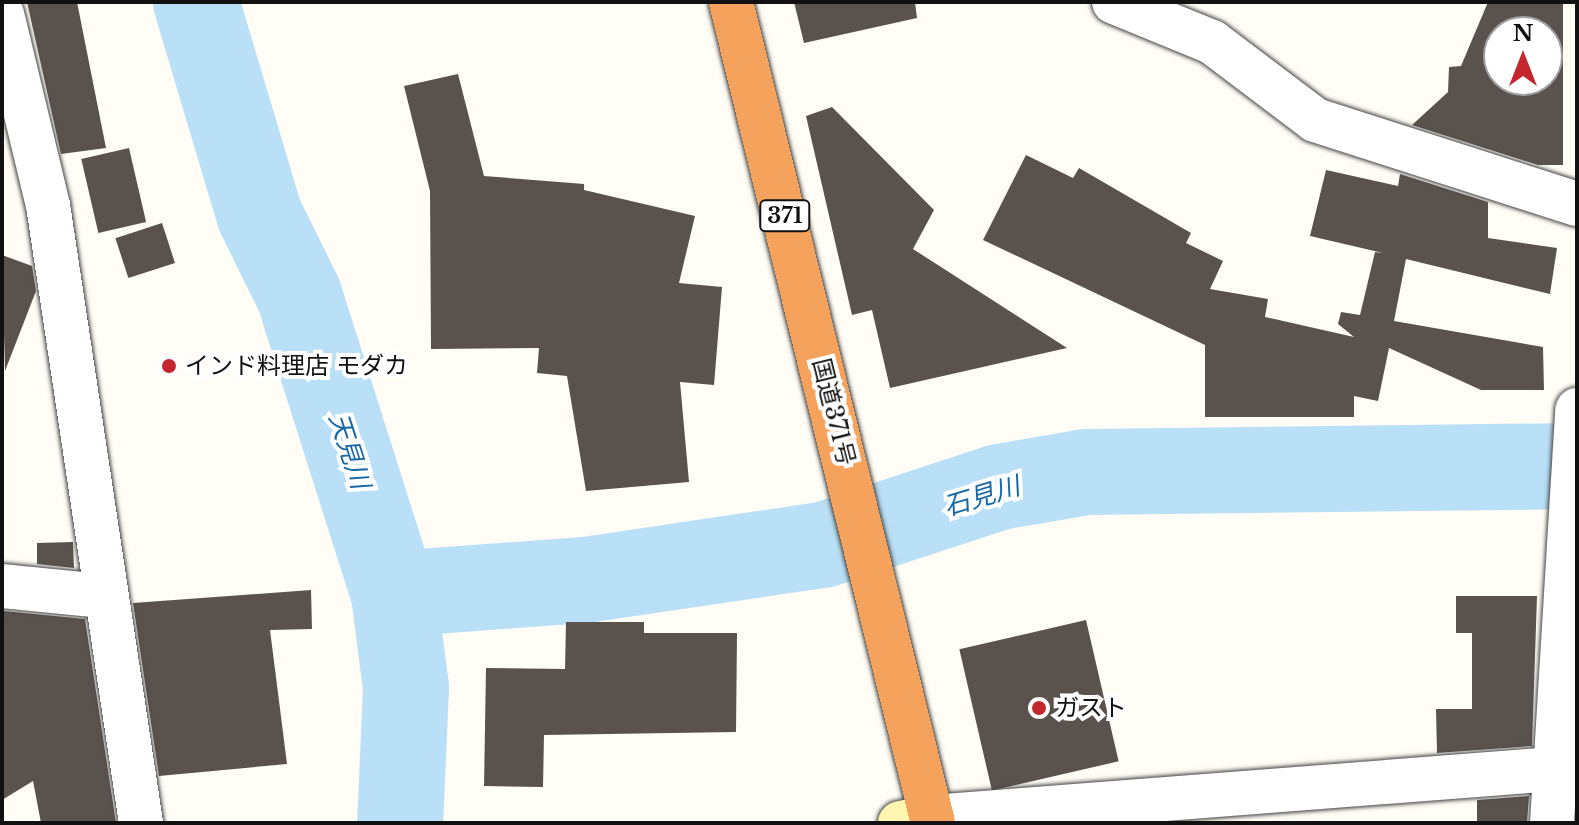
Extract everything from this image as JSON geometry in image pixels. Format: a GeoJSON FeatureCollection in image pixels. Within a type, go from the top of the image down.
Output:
{"type":"FeatureCollection","features":[{"type":"Feature","properties":{"kind":"highway","name":"国道371号"},"geometry":{"type":"LineString","coordinates":[[731,2],[897,669],[922,821]]}},
{"type":"Feature","properties":{"kind":"street"},"geometry":{"type":"LineString","coordinates":[[1114,2],[1212,42],[1315,120],[1577,204]]}},
{"type":"Feature","properties":{"kind":"street"},"geometry":{"type":"LineString","coordinates":[[2,14],[48,205],[102,596],[141,823]]}},
{"type":"Feature","properties":{"kind":"street"},"geometry":{"type":"LineString","coordinates":[[1552,823],[1577,410]]}},
{"type":"Feature","properties":{"kind":"street"},"geometry":{"type":"LineString","coordinates":[[2,586],[102,596]]}},
{"type":"Feature","properties":{"kind":"street"},"geometry":{"type":"LineString","coordinates":[[922,821],[1554,769]]}},
{"type":"Feature","properties":{"kind":"building"},"geometry":{"type":"Polygon","coordinates":[[[27,2],[77,2],[106,148],[61,154],[27,2]]]}},
{"type":"Feature","properties":{"kind":"building"},"geometry":{"type":"Polygon","coordinates":[[[794,2],[915,2],[917,18],[804,43],[794,2]]]}},
{"type":"Feature","properties":{"kind":"building"},"geometry":{"type":"Polygon","coordinates":[[[1488,2],[1563,2],[1563,16],[1483,16],[1483,96],[1563,96],[1563,165],[1538,165],[1412,125],[1448,92],[1449,67],[1461,66],[1488,2]]]}},
{"type":"Feature","properties":{"kind":"building"},"geometry":{"type":"Polygon","coordinates":[[[458,74],[484,176],[584,184],[584,190],[695,216],[679,283],[722,287],[714,385],[680,382],[689,482],[586,491],[567,376],[537,373],[539,348],[431,349],[430,191],[404,86],[458,74]]]}},
{"type":"Feature","properties":{"kind":"building"},"geometry":{"type":"Polygon","coordinates":[[[832,107],[934,210],[913,249],[1067,348],[890,388],[872,310],[852,315],[806,116],[832,107]]]}},
{"type":"Feature","properties":{"kind":"building"},"geometry":{"type":"Polygon","coordinates":[[[129,148],[146,222],[98,233],[81,159],[129,148]]]}},
{"type":"Feature","properties":{"kind":"building"},"geometry":{"type":"Polygon","coordinates":[[[1026,155],[1073,178],[1079,168],[1191,233],[1186,243],[1223,261],[1210,289],[1268,299],[1265,317],[1354,337],[1338,324],[1341,312],[1360,315],[1375,252],[1383,253],[1310,236],[1326,170],[1398,186],[1400,174],[1488,202],[1488,238],[1557,248],[1550,294],[1406,259],[1394,321],[1543,347],[1544,390],[1481,390],[1389,348],[1378,401],[1354,396],[1354,417],[1205,417],[1205,345],[983,240],[1026,155]]]}},
{"type":"Feature","properties":{"kind":"building"},"geometry":{"type":"Polygon","coordinates":[[[162,223],[175,263],[128,278],[115,238],[162,223]]]}},
{"type":"Feature","properties":{"kind":"building"},"geometry":{"type":"Polygon","coordinates":[[[2,255],[32,266],[36,291],[5,371],[2,255]]]}},
{"type":"Feature","properties":{"kind":"building"},"geometry":{"type":"Polygon","coordinates":[[[73,542],[74,568],[37,564],[37,543],[73,542]]]}},
{"type":"Feature","properties":{"kind":"building"},"geometry":{"type":"Polygon","coordinates":[[[311,590],[312,629],[270,630],[287,764],[159,776],[133,603],[311,590]]]}},
{"type":"Feature","properties":{"kind":"building"},"geometry":{"type":"Polygon","coordinates":[[[1456,596],[1537,596],[1532,746],[1437,753],[1436,709],[1472,709],[1472,633],[1456,633],[1456,596]]]}},
{"type":"Feature","properties":{"kind":"building"},"geometry":{"type":"Polygon","coordinates":[[[4,611],[85,619],[116,823],[41,823],[33,781],[2,800],[4,611]]]}},
{"type":"Feature","properties":{"kind":"building","name":"ガスト"},"geometry":{"type":"Polygon","coordinates":[[[1086,620],[1119,761],[992,791],[959,649],[1086,620]]]}},
{"type":"Feature","properties":{"kind":"building"},"geometry":{"type":"Polygon","coordinates":[[[566,622],[644,622],[644,633],[737,633],[736,732],[544,735],[543,787],[484,786],[486,668],[565,669],[566,622]]]}},
{"type":"Feature","properties":{"kind":"building"},"geometry":{"type":"Polygon","coordinates":[[[1529,796],[1527,823],[1477,823],[1477,800],[1529,796]]]}},
{"type":"Feature","properties":{"kind":"waterway","name":"天見川"},"geometry":{"type":"LineString","coordinates":[[196,2],[259,214],[299,295],[394,594],[406,688],[400,823]]}},
{"type":"Feature","properties":{"kind":"waterway","name":"石見川"},"geometry":{"type":"LineString","coordinates":[[394,594],[585,580],[823,545],[999,487],[1086,472],[1577,466]]}},
{"type":"Feature","properties":{"kind":"place","name":"インド料理店 モダカ"},"geometry":{"type":"Point","coordinates":[169,366]}},
{"type":"Feature","properties":{"kind":"place","name":"ガスト"},"geometry":{"type":"Point","coordinates":[1039,708]}}]}
